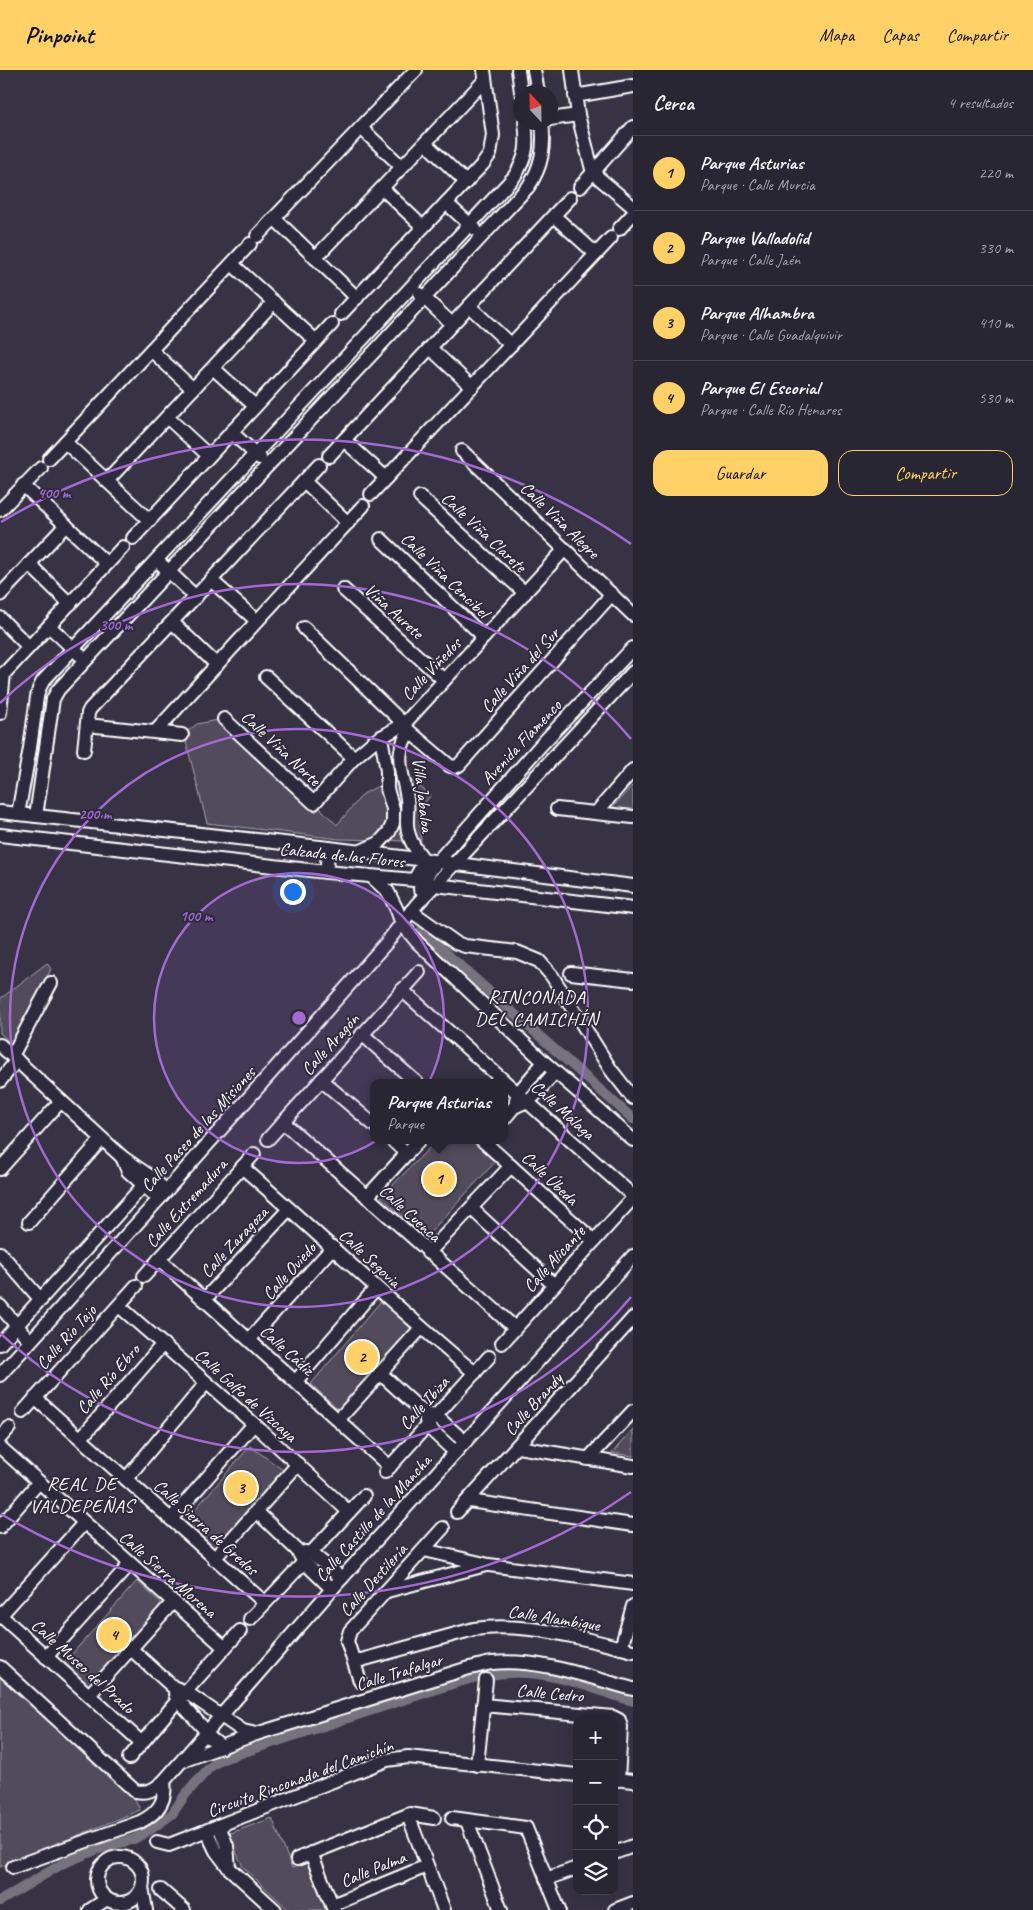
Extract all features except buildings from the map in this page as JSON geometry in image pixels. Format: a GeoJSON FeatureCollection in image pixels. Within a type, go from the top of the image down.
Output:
{"type":"FeatureCollection","features":[{"type":"Feature","properties":{"kind":"street"},"geometry":{"type":"LineString","coordinates":[[0,510],[253,240],[416,70]]}},
{"type":"Feature","properties":{"kind":"street"},"geometry":{"type":"LineString","coordinates":[[518,70],[520,85]]}},
{"type":"Feature","properties":{"kind":"street"},"geometry":{"type":"LineString","coordinates":[[534,70],[537,85]]}},
{"type":"Feature","properties":{"kind":"street"},"geometry":{"type":"LineString","coordinates":[[572,70],[578,115],[593,172],[633,207]]}},
{"type":"Feature","properties":{"kind":"street"},"geometry":{"type":"LineString","coordinates":[[315,258],[425,143],[485,75]]}},
{"type":"Feature","properties":{"kind":"street"},"geometry":{"type":"LineString","coordinates":[[132,538],[483,164],[490,154],[493,135],[485,75]]}},
{"type":"Feature","properties":{"kind":"street"},"geometry":{"type":"LineString","coordinates":[[575,96],[633,86]]}},
{"type":"Feature","properties":{"kind":"street"},"geometry":{"type":"LineString","coordinates":[[558,118],[578,115]]}},
{"type":"Feature","properties":{"kind":"street"},"geometry":{"type":"LineString","coordinates":[[580,187],[633,127]]}},
{"type":"Feature","properties":{"kind":"street"},"geometry":{"type":"LineString","coordinates":[[361,128],[402,167]]}},
{"type":"Feature","properties":{"kind":"street"},"geometry":{"type":"LineString","coordinates":[[18,814],[39,688],[43,681],[514,177],[523,164],[527,151],[527,130]]}},
{"type":"Feature","properties":{"kind":"street"},"geometry":{"type":"LineString","coordinates":[[36,816],[53,699],[58,690],[528,187],[536,176],[541,163],[544,148],[543,130]]}},
{"type":"Feature","properties":{"kind":"street"},"geometry":{"type":"LineString","coordinates":[[425,143],[466,182]]}},
{"type":"Feature","properties":{"kind":"street"},"geometry":{"type":"LineString","coordinates":[[382,188],[423,227]]}},
{"type":"Feature","properties":{"kind":"street"},"geometry":{"type":"LineString","coordinates":[[84,750],[90,709],[173,623],[570,198]]}},
{"type":"Feature","properties":{"kind":"street"},"geometry":{"type":"LineString","coordinates":[[446,203],[482,236]]}},
{"type":"Feature","properties":{"kind":"street"},"geometry":{"type":"LineString","coordinates":[[371,494],[633,214]]}},
{"type":"Feature","properties":{"kind":"street"},"geometry":{"type":"LineString","coordinates":[[554,216],[596,254]]}},
{"type":"Feature","properties":{"kind":"street"},"geometry":{"type":"LineString","coordinates":[[274,218],[357,298]]}},
{"type":"Feature","properties":{"kind":"street"},"geometry":{"type":"LineString","coordinates":[[232,264],[316,341]]}},
{"type":"Feature","properties":{"kind":"street"},"geometry":{"type":"LineString","coordinates":[[412,287],[452,324]]}},
{"type":"Feature","properties":{"kind":"street"},"geometry":{"type":"LineString","coordinates":[[107,481],[274,302]]}},
{"type":"Feature","properties":{"kind":"street"},"geometry":{"type":"LineString","coordinates":[[469,306],[511,345]]}},
{"type":"Feature","properties":{"kind":"street"},"geometry":{"type":"LineString","coordinates":[[430,348],[472,387]]}},
{"type":"Feature","properties":{"kind":"street"},"geometry":{"type":"LineString","coordinates":[[151,350],[193,389]]}},
{"type":"Feature","properties":{"kind":"street"},"geometry":{"type":"LineString","coordinates":[[213,368],[255,406]]}},
{"type":"Feature","properties":{"kind":"street"},"geometry":{"type":"LineString","coordinates":[[167,417],[209,456]]}},
{"type":"Feature","properties":{"kind":"street"},"geometry":{"type":"LineString","coordinates":[[231,432],[268,465]]}},
{"type":"Feature","properties":{"kind":"street"},"geometry":{"type":"LineString","coordinates":[[344,440],[386,478]]}},
{"type":"Feature","properties":{"kind":"street"},"geometry":{"type":"LineString","coordinates":[[65,442],[149,520]]}},
{"type":"Feature","properties":{"kind":"street","name":"Calle Viña Alegre"},"geometry":{"type":"LineString","coordinates":[[462,452],[566,549],[633,615]]}},
{"type":"Feature","properties":{"kind":"street"},"geometry":{"type":"LineString","coordinates":[[304,481],[348,523]]}},
{"type":"Feature","properties":{"kind":"street"},"geometry":{"type":"LineString","coordinates":[[23,485],[107,564]]}},
{"type":"Feature","properties":{"kind":"street","name":"Calle Viña Clarete"},"geometry":{"type":"LineString","coordinates":[[420,497],[524,594]]}},
{"type":"Feature","properties":{"kind":"street"},"geometry":{"type":"LineString","coordinates":[[155,732],[363,506]]}},
{"type":"Feature","properties":{"kind":"street"},"geometry":{"type":"LineString","coordinates":[[3,586],[28,564],[66,525]]}},
{"type":"Feature","properties":{"kind":"street","name":"Calle Viña Cencibel"},"geometry":{"type":"LineString","coordinates":[[381,539],[484,637]]}},
{"type":"Feature","properties":{"kind":"street"},"geometry":{"type":"LineString","coordinates":[[0,713],[2,676],[123,547]]}},
{"type":"Feature","properties":{"kind":"street","name":"Calle Viñedos"},"geometry":{"type":"LineString","coordinates":[[314,803],[354,758],[381,737],[406,727],[444,680],[566,549]]}},
{"type":"Feature","properties":{"kind":"street"},"geometry":{"type":"LineString","coordinates":[[156,560],[196,597]]}},
{"type":"Feature","properties":{"kind":"street"},"geometry":{"type":"LineString","coordinates":[[28,564],[70,604]]}},
{"type":"Feature","properties":{"kind":"street"},"geometry":{"type":"LineString","coordinates":[[212,581],[257,621]]}},
{"type":"Feature","properties":{"kind":"street","name":"Viña Aurete"},"geometry":{"type":"LineString","coordinates":[[344,588],[444,680]]}},
{"type":"Feature","properties":{"kind":"street","name":"Calle Viña del Sur"},"geometry":{"type":"LineString","coordinates":[[406,727],[453,767],[459,764],[612,594]]}},
{"type":"Feature","properties":{"kind":"street"},"geometry":{"type":"LineString","coordinates":[[0,618],[29,647]]}},
{"type":"Feature","properties":{"kind":"street"},"geometry":{"type":"LineString","coordinates":[[173,623],[216,665]]}},
{"type":"Feature","properties":{"kind":"street"},"geometry":{"type":"LineString","coordinates":[[49,626],[85,660]]}},
{"type":"Feature","properties":{"kind":"street"},"geometry":{"type":"LineString","coordinates":[[304,628],[406,727]]}},
{"type":"Feature","properties":{"kind":"street","name":"Avenida Flamenco"},"geometry":{"type":"LineString","coordinates":[[418,881],[431,861],[633,648]]}},
{"type":"Feature","properties":{"kind":"street","name":"Avenida Flamenco"},"geometry":{"type":"LineString","coordinates":[[436,885],[633,672]]}},
{"type":"Feature","properties":{"kind":"street"},"geometry":{"type":"LineString","coordinates":[[266,677],[354,758]]}},
{"type":"Feature","properties":{"kind":"street","name":"Calle Viña Norte"},"geometry":{"type":"LineString","coordinates":[[224,719],[314,803]]}},
{"type":"Feature","properties":{"kind":"street"},"geometry":{"type":"LineString","coordinates":[[87,725],[182,735]]}},
{"type":"Feature","properties":{"kind":"street","name":"Villa Jabaloa"},"geometry":{"type":"LineString","coordinates":[[406,727],[400,753],[400,768],[408,807],[407,828],[413,845],[431,861]]}},
{"type":"Feature","properties":{"kind":"street","name":"Villa Jabaloa"},"geometry":{"type":"LineString","coordinates":[[381,737],[394,817],[389,832]]}},
{"type":"Feature","properties":{"kind":"street"},"geometry":{"type":"LineString","coordinates":[[541,745],[554,756]]}},
{"type":"Feature","properties":{"kind":"street"},"geometry":{"type":"LineString","coordinates":[[384,751],[400,753]]}},
{"type":"Feature","properties":{"kind":"street"},"geometry":{"type":"LineString","coordinates":[[596,813],[633,770]]}},
{"type":"Feature","properties":{"kind":"street"},"geometry":{"type":"LineString","coordinates":[[557,809],[633,817]]}},
{"type":"Feature","properties":{"kind":"street","name":"Calzada de las Flores"},"geometry":{"type":"LineString","coordinates":[[0,812],[329,848],[633,886]]}},
{"type":"Feature","properties":{"kind":"street"},"geometry":{"type":"LineString","coordinates":[[86,845],[88,822]]}},
{"type":"Feature","properties":{"kind":"street"},"geometry":{"type":"LineString","coordinates":[[358,852],[373,846],[389,832],[409,836]]}},
{"type":"Feature","properties":{"kind":"street","name":"Calzada de las Flores"},"geometry":{"type":"LineString","coordinates":[[0,835],[418,881],[436,885],[633,908]]}},
{"type":"Feature","properties":{"kind":"street"},"geometry":{"type":"LineString","coordinates":[[326,872],[329,848]]}},
{"type":"Feature","properties":{"kind":"street"},"geometry":{"type":"LineString","coordinates":[[372,877],[388,892],[398,910],[402,924],[423,948],[544,1062],[633,1140]]}},
{"type":"Feature","properties":{"kind":"street","name":"Calle Paseo de las Misiones"},"geometry":{"type":"LineString","coordinates":[[414,908],[418,881]]}},
{"type":"Feature","properties":{"kind":"street","name":"Calle Paseo de las Misiones"},"geometry":{"type":"LineString","coordinates":[[0,1375],[163,1195],[436,885]]}},
{"type":"Feature","properties":{"kind":"street"},"geometry":{"type":"LineString","coordinates":[[414,908],[456,943],[465,946],[516,952],[539,961],[552,976],[611,1070],[633,1098]]}},
{"type":"Feature","properties":{"kind":"street","name":"Calle Aragón"},"geometry":{"type":"LineString","coordinates":[[268,1139],[419,972]]}},
{"type":"Feature","properties":{"kind":"street"},"geometry":{"type":"LineString","coordinates":[[571,973],[633,980]]}},
{"type":"Feature","properties":{"kind":"street"},"geometry":{"type":"LineString","coordinates":[[0,1081],[15,1058],[51,983]]}},
{"type":"Feature","properties":{"kind":"street","name":"Calle Málaga"},"geometry":{"type":"LineString","coordinates":[[402,990],[502,1079]]}},
{"type":"Feature","properties":{"kind":"street"},"geometry":{"type":"LineString","coordinates":[[362,1034],[413,1079]]}},
{"type":"Feature","properties":{"kind":"street"},"geometry":{"type":"LineString","coordinates":[[0,1045],[163,1195]]}},
{"type":"Feature","properties":{"kind":"street"},"geometry":{"type":"LineString","coordinates":[[508,1114],[522,1097],[544,1062]]}},
{"type":"Feature","properties":{"kind":"street"},"geometry":{"type":"LineString","coordinates":[[522,1097],[555,1072]]}},
{"type":"Feature","properties":{"kind":"street"},"geometry":{"type":"LineString","coordinates":[[321,1080],[370,1122]]}},
{"type":"Feature","properties":{"kind":"street","name":"Calle Málaga"},"geometry":{"type":"LineString","coordinates":[[508,1085],[633,1197]]}},
{"type":"Feature","properties":{"kind":"street"},"geometry":{"type":"LineString","coordinates":[[0,1169],[61,1101]]}},
{"type":"Feature","properties":{"kind":"street","name":"Calle Cuenca"},"geometry":{"type":"LineString","coordinates":[[282,1122],[515,1328]]}},
{"type":"Feature","properties":{"kind":"street"},"geometry":{"type":"LineString","coordinates":[[29,1222],[102,1139]]}},
{"type":"Feature","properties":{"kind":"street"},"geometry":{"type":"LineString","coordinates":[[396,1144],[407,1154]]}},
{"type":"Feature","properties":{"kind":"street"},"geometry":{"type":"LineString","coordinates":[[367,1198],[416,1144]]}},
{"type":"Feature","properties":{"kind":"street","name":"Calle Úbeda"},"geometry":{"type":"LineString","coordinates":[[487,1144],[594,1241]]}},
{"type":"Feature","properties":{"kind":"street","name":"Calle Extremadura"},"geometry":{"type":"LineString","coordinates":[[140,1281],[254,1154]]}},
{"type":"Feature","properties":{"kind":"street"},"geometry":{"type":"LineString","coordinates":[[428,1253],[511,1166]]}},
{"type":"Feature","properties":{"kind":"street","name":"Calle Segovia"},"geometry":{"type":"LineString","coordinates":[[242,1167],[421,1328],[475,1373]]}},
{"type":"Feature","properties":{"kind":"street"},"geometry":{"type":"LineString","coordinates":[[0,1344],[147,1181]]}},
{"type":"Feature","properties":{"kind":"street","name":"Calle Alicante"},"geometry":{"type":"LineString","coordinates":[[502,1343],[633,1197]]}},
{"type":"Feature","properties":{"kind":"street"},"geometry":{"type":"LineString","coordinates":[[471,1208],[554,1285]]}},
{"type":"Feature","properties":{"kind":"street","name":"Calle Zaragoza"},"geometry":{"type":"LineString","coordinates":[[205,1299],[290,1209]]}},
{"type":"Feature","properties":{"kind":"street","name":"Calle Oviedo"},"geometry":{"type":"LineString","coordinates":[[250,1339],[333,1247]]}},
{"type":"Feature","properties":{"kind":"street"},"geometry":{"type":"LineString","coordinates":[[0,1253],[40,1300]]}},
{"type":"Feature","properties":{"kind":"street","name":"Calle Castillo de la Mancha"},"geometry":{"type":"LineString","coordinates":[[0,1667],[135,1791],[143,1793],[153,1790],[222,1716],[332,1589],[633,1256]]}},
{"type":"Feature","properties":{"kind":"street","name":"Calle Cádiz"},"geometry":{"type":"LineString","coordinates":[[159,1260],[339,1420],[387,1470]]}},
{"type":"Feature","properties":{"kind":"street","name":"Calle Río Tajo"},"geometry":{"type":"LineString","coordinates":[[22,1412],[140,1281]]}},
{"type":"Feature","properties":{"kind":"street"},"geometry":{"type":"LineString","coordinates":[[296,1381],[376,1288]]}},
{"type":"Feature","properties":{"kind":"street"},"geometry":{"type":"LineString","coordinates":[[0,1306],[30,1341]]}},
{"type":"Feature","properties":{"kind":"street","name":"Calle Golfo de Vizcaya"},"geometry":{"type":"LineString","coordinates":[[118,1306],[254,1424],[349,1512]]}},
{"type":"Feature","properties":{"kind":"street","name":"Calle Brandy"},"geometry":{"type":"LineString","coordinates":[[457,1512],[518,1447],[633,1318]]}},
{"type":"Feature","properties":{"kind":"street"},"geometry":{"type":"LineString","coordinates":[[339,1420],[421,1328]]}},
{"type":"Feature","properties":{"kind":"street","name":"Calle Río Ebro"},"geometry":{"type":"LineString","coordinates":[[81,1438],[163,1344]]}},
{"type":"Feature","properties":{"kind":"street","name":"Calle Ibiza"},"geometry":{"type":"LineString","coordinates":[[387,1470],[429,1418],[489,1357]]}},
{"type":"Feature","properties":{"kind":"street"},"geometry":{"type":"LineString","coordinates":[[380,1373],[429,1418],[465,1442]]}},
{"type":"Feature","properties":{"kind":"street"},"geometry":{"type":"LineString","coordinates":[[126,1479],[206,1383]]}},
{"type":"Feature","properties":{"kind":"street","name":"Calle Sierra de Gredos"},"geometry":{"type":"LineString","coordinates":[[35,1398],[214,1559],[265,1602]]}},
{"type":"Feature","properties":{"kind":"street"},"geometry":{"type":"LineString","coordinates":[[588,1459],[633,1411]]}},
{"type":"Feature","properties":{"kind":"street"},"geometry":{"type":"LineString","coordinates":[[429,1418],[455,1452]]}},
{"type":"Feature","properties":{"kind":"street"},"geometry":{"type":"LineString","coordinates":[[171,1519],[254,1424]]}},
{"type":"Feature","properties":{"kind":"street","name":"Calle Sierra Morena"},"geometry":{"type":"LineString","coordinates":[[0,1447],[224,1647]]}},
{"type":"Feature","properties":{"kind":"street"},"geometry":{"type":"LineString","coordinates":[[518,1447],[633,1466]]}},
{"type":"Feature","properties":{"kind":"street"},"geometry":{"type":"LineString","coordinates":[[214,1559],[298,1464]]}},
{"type":"Feature","properties":{"kind":"street"},"geometry":{"type":"LineString","coordinates":[[0,1527],[39,1482]]}},
{"type":"Feature","properties":{"kind":"street"},"geometry":{"type":"LineString","coordinates":[[250,1619],[364,1496]]}},
{"type":"Feature","properties":{"kind":"street"},"geometry":{"type":"LineString","coordinates":[[469,1501],[633,1525]]}},
{"type":"Feature","properties":{"kind":"street"},"geometry":{"type":"LineString","coordinates":[[256,1511],[308,1558],[342,1578]]}},
{"type":"Feature","properties":{"kind":"street"},"geometry":{"type":"LineString","coordinates":[[0,1616],[84,1523]]}},
{"type":"Feature","properties":{"kind":"street","name":"Calle Destilería"},"geometry":{"type":"LineString","coordinates":[[360,1681],[347,1641],[350,1631],[443,1528]]}},
{"type":"Feature","properties":{"kind":"street"},"geometry":{"type":"LineString","coordinates":[[424,1550],[489,1565],[633,1584]]}},
{"type":"Feature","properties":{"kind":"street"},"geometry":{"type":"LineString","coordinates":[[308,1558],[332,1589]]}},
{"type":"Feature","properties":{"kind":"street"},"geometry":{"type":"LineString","coordinates":[[46,1657],[130,1564]]}},
{"type":"Feature","properties":{"kind":"street"},"geometry":{"type":"LineString","coordinates":[[386,1591],[489,1565]]}},
{"type":"Feature","properties":{"kind":"street"},"geometry":{"type":"LineString","coordinates":[[89,1695],[173,1602]]}},
{"type":"Feature","properties":{"kind":"street"},"geometry":{"type":"LineString","coordinates":[[627,1649],[633,1606]]}},
{"type":"Feature","properties":{"kind":"street","name":"Calle Museo del Prado"},"geometry":{"type":"LineString","coordinates":[[0,1616],[142,1743]]}},
{"type":"Feature","properties":{"kind":"street","name":"Calle Alambique"},"geometry":{"type":"LineString","coordinates":[[354,1662],[474,1629],[493,1626],[542,1632],[627,1649]]}},
{"type":"Feature","properties":{"kind":"street"},"geometry":{"type":"LineString","coordinates":[[129,1758],[224,1647],[240,1631]]}},
{"type":"Feature","properties":{"kind":"street"},"geometry":{"type":"LineString","coordinates":[[131,1649],[182,1696],[210,1738],[222,1747]]}},
{"type":"Feature","properties":{"kind":"street","name":"Calle Trafalgar"},"geometry":{"type":"LineString","coordinates":[[180,1762],[256,1734],[469,1668],[492,1664],[541,1665],[633,1689]]}},
{"type":"Feature","properties":{"kind":"street"},"geometry":{"type":"LineString","coordinates":[[477,1765],[486,1680]]}},
{"type":"Feature","properties":{"kind":"street"},"geometry":{"type":"LineString","coordinates":[[182,1696],[222,1716],[243,1731],[256,1734]]}},
{"type":"Feature","properties":{"kind":"street","name":"Calle Cedro"},"geometry":{"type":"LineString","coordinates":[[483,1705],[612,1717],[619,1720],[621,1727],[618,1760]]}},
{"type":"Feature","properties":{"kind":"street","name":"Circuito Rinconada del Camichín"},"geometry":{"type":"LineString","coordinates":[[157,1842],[169,1845],[207,1832],[387,1760],[408,1757],[573,1775]]}},
{"type":"Feature","properties":{"kind":"street"},"geometry":{"type":"LineString","coordinates":[[618,1779],[633,1781]]}},
{"type":"Feature","properties":{"kind":"street"},"geometry":{"type":"LineString","coordinates":[[13,1867],[140,1822],[151,1816],[160,1808],[164,1798],[164,1780]]}},
{"type":"Feature","properties":{"kind":"street"},"geometry":{"type":"LineString","coordinates":[[297,1859],[410,1814],[434,1818]]}},
{"type":"Feature","properties":{"kind":"street"},"geometry":{"type":"LineString","coordinates":[[408,1815],[444,1910]]}},
{"type":"Feature","properties":{"kind":"street"},"geometry":{"type":"LineString","coordinates":[[452,1818],[526,1828],[559,1910]]}},
{"type":"Feature","properties":{"kind":"street"},"geometry":{"type":"LineString","coordinates":[[467,1821],[501,1910]]}},
{"type":"Feature","properties":{"kind":"street"},"geometry":{"type":"LineString","coordinates":[[219,1826],[227,1846],[229,1868]]}},
{"type":"Feature","properties":{"kind":"street"},"geometry":{"type":"LineString","coordinates":[[207,1832],[216,1852],[229,1868],[275,1910]]}},
{"type":"Feature","properties":{"kind":"street"},"geometry":{"type":"LineString","coordinates":[[618,1852],[633,1846]]}},
{"type":"Feature","properties":{"kind":"street"},"geometry":{"type":"LineString","coordinates":[[312,1853],[333,1908]]}},
{"type":"Feature","properties":{"kind":"street"},"geometry":{"type":"LineString","coordinates":[[110,1903],[101,1893],[98,1885],[97,1877],[100,1869],[105,1862],[112,1858],[129,1858],[141,1869],[146,1910]]}},
{"type":"Feature","properties":{"kind":"street","name":"Calle Palma"},"geometry":{"type":"LineString","coordinates":[[333,1908],[427,1866]]}},
{"type":"Feature","properties":{"kind":"street"},"geometry":{"type":"LineString","coordinates":[[546,1879],[573,1869]]}},
{"type":"Feature","properties":{"kind":"street"},"geometry":{"type":"LineString","coordinates":[[90,1910],[110,1903],[130,1901],[138,1895],[142,1887]]}},
{"type":"Feature","properties":{"kind":"street"},"geometry":{"type":"LineString","coordinates":[[161,1890],[184,1910]]}},
{"type":"Feature","properties":{"kind":"street"},"geometry":{"type":"LineString","coordinates":[[615,1910],[633,1903]]}},
{"type":"Feature","properties":{"kind":"shaded area"},"geometry":{"type":"Polygon","coordinates":[[[218,720],[316,812],[320,808],[337,825],[363,794],[380,785],[409,779],[431,795],[420,808],[421,843],[391,840],[339,839],[207,823],[184,734],[197,724],[218,720]]]}},
{"type":"Feature","properties":{"kind":"shaded area"},"geometry":{"type":"Polygon","coordinates":[[[633,785],[633,810],[612,808],[633,785]]]}},
{"type":"Feature","properties":{"kind":"shaded area"},"geometry":{"type":"Polygon","coordinates":[[[47,963],[51,969],[13,1045],[0,1033],[0,999],[47,963]]]}},
{"type":"Feature","properties":{"kind":"shaded area"},"geometry":{"type":"Polygon","coordinates":[[[433,1144],[477,1144],[496,1161],[426,1237],[381,1197],[433,1144]]]}},
{"type":"Feature","properties":{"kind":"shaded area"},"geometry":{"type":"Polygon","coordinates":[[[381,1301],[414,1331],[341,1412],[311,1384],[381,1301]]]}},
{"type":"Feature","properties":{"kind":"shaded area"},"geometry":{"type":"Polygon","coordinates":[[[633,1429],[633,1456],[612,1453],[633,1429]]]}},
{"type":"Feature","properties":{"kind":"shaded area"},"geometry":{"type":"Polygon","coordinates":[[[250,1446],[283,1470],[215,1551],[185,1521],[250,1446]]]}},
{"type":"Feature","properties":{"kind":"shaded area"},"geometry":{"type":"Polygon","coordinates":[[[137,1581],[164,1606],[90,1688],[63,1664],[137,1581]]]}},
{"type":"Feature","properties":{"kind":"shaded area"},"geometry":{"type":"Polygon","coordinates":[[[0,1677],[134,1797],[140,1810],[0,1867],[0,1677]]]}},
{"type":"Feature","properties":{"kind":"shaded area"},"geometry":{"type":"Polygon","coordinates":[[[272,1818],[292,1868],[307,1863],[326,1910],[289,1910],[243,1867],[228,1834],[272,1818]]]}},
{"type":"Feature","properties":{"kind":"waterway"},"geometry":{"type":"LineString","coordinates":[[421,931],[633,1119]]}},
{"type":"Feature","properties":{"kind":"waterway"},"geometry":{"type":"LineString","coordinates":[[0,1901],[62,1864],[96,1850],[134,1839],[150,1830],[172,1814],[185,1795],[209,1768],[220,1760],[455,1683],[494,1674],[533,1673],[568,1680],[633,1701]]}},
{"type":"Feature","properties":{"kind":"place","name":"Parque Asturias"},"geometry":{"type":"Point","coordinates":[439,1179]}},
{"type":"Feature","properties":{"kind":"place","name":"Parque Valladolid"},"geometry":{"type":"Point","coordinates":[362,1357]}},
{"type":"Feature","properties":{"kind":"place","name":"Parque Alhambra"},"geometry":{"type":"Point","coordinates":[241,1488]}},
{"type":"Feature","properties":{"kind":"place","name":"Parque El Escorial"},"geometry":{"type":"Point","coordinates":[114,1635]}},
{"type":"Feature","properties":{"kind":"district","name":"RINCONADA DEL CAMICHÍN"},"geometry":{"type":"Point","coordinates":[537,1008]}},
{"type":"Feature","properties":{"kind":"district","name":"REAL DE VALDEPEÑAS"},"geometry":{"type":"Point","coordinates":[82,1495]}}]}
